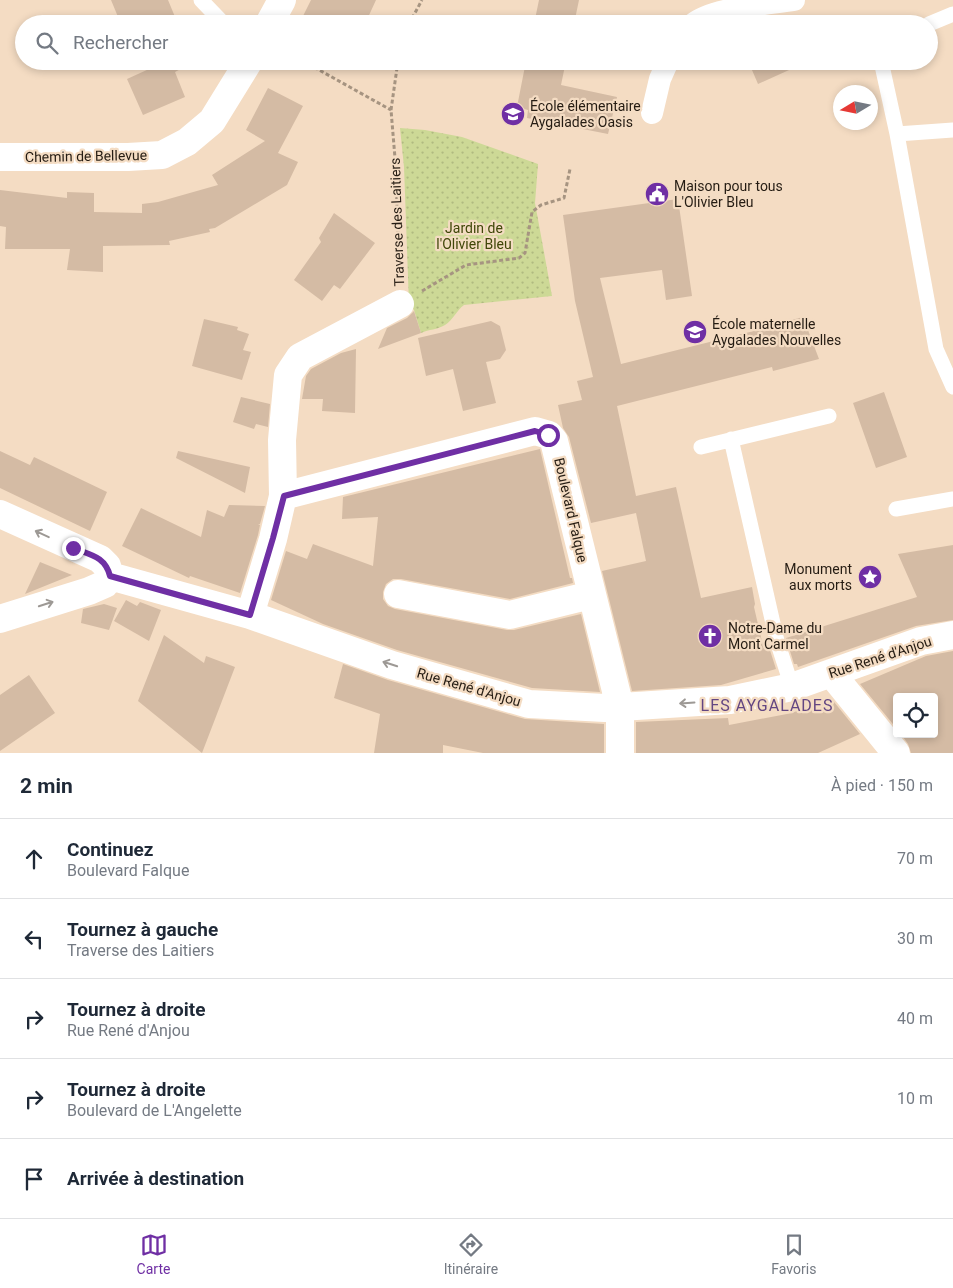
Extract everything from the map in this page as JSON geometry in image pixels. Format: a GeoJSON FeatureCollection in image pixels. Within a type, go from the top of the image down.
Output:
{"type":"FeatureCollection","features":[{"type":"Feature","properties":{"kind":"street"},"geometry":{"type":"LineString","coordinates":[[274,15],[282,0]]}},
{"type":"Feature","properties":{"kind":"street"},"geometry":{"type":"LineString","coordinates":[[710,15],[723,11],[794,0]]}},
{"type":"Feature","properties":{"kind":"street","name":"Chemin de Bellevue"},"geometry":{"type":"LineString","coordinates":[[0,157],[128,157],[162,155],[187,142],[212,121],[243,70]]}},
{"type":"Feature","properties":{"kind":"street"},"geometry":{"type":"LineString","coordinates":[[652,113],[660,78],[664,70]]}},
{"type":"Feature","properties":{"kind":"street","name":"Traverse des Laitiers"},"geometry":{"type":"LineString","coordinates":[[250,615],[284,496],[282,440],[288,375],[300,357],[400,304]]}},
{"type":"Feature","properties":{"kind":"street","name":"Boulevard Falque"},"geometry":{"type":"LineString","coordinates":[[284,496],[535,431],[548,435],[554,441],[620,707],[620,753]]}},
{"type":"Feature","properties":{"kind":"street"},"geometry":{"type":"LineString","coordinates":[[0,514],[100,559],[108,566],[110,576],[105,584],[89,591],[0,619]]}},
{"type":"Feature","properties":{"kind":"street","name":"Rue René d'Anjou"},"geometry":{"type":"LineString","coordinates":[[110,576],[250,615],[392,665],[528,704],[605,708],[730,700],[792,687],[921,641],[953,635]]}},
{"type":"Feature","properties":{"kind":"street"},"geometry":{"type":"LineString","coordinates":[[398,594],[510,615],[591,595]]}},
{"type":"Feature","properties":{"kind":"street"},"geometry":{"type":"LineString","coordinates":[[831,673],[896,753]]}},
{"type":"Feature","properties":{"kind":"lane"},"geometry":{"type":"LineString","coordinates":[[201,0],[215,15]]}},
{"type":"Feature","properties":{"kind":"lane"},"geometry":{"type":"LineString","coordinates":[[938,20],[953,14]]}},
{"type":"Feature","properties":{"kind":"lane"},"geometry":{"type":"LineString","coordinates":[[883,70],[897,134],[936,349],[953,387]]}},
{"type":"Feature","properties":{"kind":"lane"},"geometry":{"type":"LineString","coordinates":[[897,134],[953,130]]}},
{"type":"Feature","properties":{"kind":"lane"},"geometry":{"type":"LineString","coordinates":[[701,447],[829,416]]}},
{"type":"Feature","properties":{"kind":"lane"},"geometry":{"type":"LineString","coordinates":[[731,439],[777,641],[792,687]]}},
{"type":"Feature","properties":{"kind":"lane"},"geometry":{"type":"LineString","coordinates":[[896,509],[953,499]]}},
{"type":"Feature","properties":{"kind":"path"},"geometry":{"type":"LineString","coordinates":[[414,15],[422,0]]}},
{"type":"Feature","properties":{"kind":"path"},"geometry":{"type":"LineString","coordinates":[[319,70],[391,110]]}},
{"type":"Feature","properties":{"kind":"path","name":"Traverse des Laitiers"},"geometry":{"type":"LineString","coordinates":[[397,70],[391,110],[395,158],[400,304]]}},
{"type":"Feature","properties":{"kind":"path"},"geometry":{"type":"LineString","coordinates":[[431,285],[466,265],[519,258],[524,253],[532,212],[541,205],[564,198],[570,169]]}},
{"type":"Feature","properties":{"kind":"green space","name":"Jardin de l'Olivier Bleu"},"geometry":{"type":"Polygon","coordinates":[[[400,128],[425,130],[462,137],[538,164],[535,203],[552,296],[464,305],[445,325],[421,333],[414,310],[409,304],[404,167],[400,128]]]}},
{"type":"Feature","properties":{"kind":"building"},"geometry":{"type":"Polygon","coordinates":[[[111,0],[168,0],[174,15],[117,15],[111,0]]]}},
{"type":"Feature","properties":{"kind":"building"},"geometry":{"type":"Polygon","coordinates":[[[311,0],[376,0],[369,15],[304,15],[311,0]]]}},
{"type":"Feature","properties":{"kind":"building"},"geometry":{"type":"Polygon","coordinates":[[[539,0],[579,0],[576,15],[536,15],[539,0]]]}},
{"type":"Feature","properties":{"kind":"building"},"geometry":{"type":"Polygon","coordinates":[[[147,70],[179,70],[175,72],[185,97],[143,115],[127,79],[147,70]]]}},
{"type":"Feature","properties":{"kind":"building"},"geometry":{"type":"Polygon","coordinates":[[[524,70],[564,70],[561,85],[617,97],[608,134],[527,118],[528,110],[517,107],[524,70]]]}},
{"type":"Feature","properties":{"kind":"building"},"geometry":{"type":"Polygon","coordinates":[[[752,70],[789,70],[758,84],[752,70]]]}},
{"type":"Feature","properties":{"kind":"building"},"geometry":{"type":"Polygon","coordinates":[[[268,88],[303,106],[278,153],[298,162],[287,185],[215,228],[209,229],[210,232],[169,241],[170,245],[103,246],[103,272],[67,270],[70,249],[5,249],[6,227],[0,226],[0,190],[67,198],[67,192],[94,193],[94,212],[142,213],[142,204],[158,202],[218,185],[212,175],[265,141],[246,130],[268,88]]]}},
{"type":"Feature","properties":{"kind":"building"},"geometry":{"type":"Polygon","coordinates":[[[678,199],[692,296],[666,300],[662,270],[600,278],[621,364],[803,317],[819,359],[773,371],[772,367],[617,406],[636,496],[676,487],[701,598],[752,587],[754,607],[763,646],[768,644],[776,669],[721,685],[632,691],[602,571],[646,561],[636,513],[591,523],[569,437],[563,428],[558,405],[582,400],[577,381],[593,377],[575,301],[563,215],[678,199]]]}},
{"type":"Feature","properties":{"kind":"building"},"geometry":{"type":"Polygon","coordinates":[[[334,213],[375,243],[340,289],[334,285],[322,301],[294,280],[321,242],[319,238],[334,213]]]}},
{"type":"Feature","properties":{"kind":"building"},"geometry":{"type":"Polygon","coordinates":[[[414,311],[421,333],[378,349],[387,328],[407,318],[414,311]]]}},
{"type":"Feature","properties":{"kind":"building"},"geometry":{"type":"Polygon","coordinates":[[[204,319],[238,327],[237,330],[249,334],[243,350],[251,352],[242,380],[192,366],[204,319]]]}},
{"type":"Feature","properties":{"kind":"building"},"geometry":{"type":"Polygon","coordinates":[[[491,321],[500,326],[506,350],[500,359],[486,362],[496,403],[463,411],[453,369],[426,376],[418,338],[491,321]]]}},
{"type":"Feature","properties":{"kind":"building"},"geometry":{"type":"Polygon","coordinates":[[[356,349],[355,413],[322,411],[323,399],[302,399],[306,376],[311,369],[341,353],[356,349]]]}},
{"type":"Feature","properties":{"kind":"building"},"geometry":{"type":"Polygon","coordinates":[[[884,392],[907,457],[876,468],[853,403],[884,392]]]}},
{"type":"Feature","properties":{"kind":"building"},"geometry":{"type":"Polygon","coordinates":[[[241,397],[270,404],[268,427],[256,424],[254,429],[233,422],[241,397]]]}},
{"type":"Feature","properties":{"kind":"building"},"geometry":{"type":"Polygon","coordinates":[[[540,449],[570,578],[572,578],[573,583],[510,599],[393,579],[386,584],[383,599],[388,606],[395,609],[507,630],[581,614],[600,692],[532,688],[397,650],[323,624],[271,600],[286,551],[307,559],[313,544],[373,566],[378,517],[342,519],[343,497],[540,449]]]}},
{"type":"Feature","properties":{"kind":"building"},"geometry":{"type":"Polygon","coordinates":[[[0,451],[30,465],[34,457],[107,492],[90,531],[0,488],[0,451]]]}},
{"type":"Feature","properties":{"kind":"building"},"geometry":{"type":"Polygon","coordinates":[[[178,451],[250,467],[245,493],[176,458],[178,451]]]}},
{"type":"Feature","properties":{"kind":"building"},"geometry":{"type":"Polygon","coordinates":[[[229,505],[265,506],[260,524],[258,524],[260,525],[258,535],[240,593],[190,576],[189,578],[122,546],[141,508],[201,537],[207,510],[224,517],[229,505]]]}},
{"type":"Feature","properties":{"kind":"building"},"geometry":{"type":"Polygon","coordinates":[[[953,545],[953,620],[916,626],[798,667],[797,664],[794,664],[786,638],[917,597],[898,554],[953,545]]]}},
{"type":"Feature","properties":{"kind":"building"},"geometry":{"type":"Polygon","coordinates":[[[40,562],[72,575],[25,594],[40,562]]]}},
{"type":"Feature","properties":{"kind":"building"},"geometry":{"type":"Polygon","coordinates":[[[126,600],[137,606],[140,602],[161,610],[149,641],[114,621],[126,600]]]}},
{"type":"Feature","properties":{"kind":"building"},"geometry":{"type":"Polygon","coordinates":[[[104,604],[117,608],[109,630],[81,623],[83,609],[104,604]]]}},
{"type":"Feature","properties":{"kind":"building"},"geometry":{"type":"Polygon","coordinates":[[[164,635],[204,663],[206,656],[235,667],[202,753],[138,701],[164,635]]]}},
{"type":"Feature","properties":{"kind":"building"},"geometry":{"type":"Polygon","coordinates":[[[953,651],[953,753],[911,753],[904,738],[938,738],[938,693],[893,693],[893,724],[860,684],[926,656],[953,651]]]}},
{"type":"Feature","properties":{"kind":"building"},"geometry":{"type":"Polygon","coordinates":[[[343,664],[388,680],[525,719],[604,724],[604,753],[483,753],[443,745],[443,753],[374,753],[380,714],[334,698],[343,664]]]}},
{"type":"Feature","properties":{"kind":"building"},"geometry":{"type":"Polygon","coordinates":[[[29,675],[55,713],[0,751],[0,695],[29,675]]]}},
{"type":"Feature","properties":{"kind":"building"},"geometry":{"type":"Polygon","coordinates":[[[830,697],[860,734],[818,753],[636,753],[636,722],[728,718],[729,725],[792,713],[830,697]]]}},
{"type":"Feature","properties":{"kind":"place","name":"École élémentaire Aygalades Oasis"},"geometry":{"type":"Point","coordinates":[513,114]}},
{"type":"Feature","properties":{"kind":"place","name":"Maison pour tous L'Olivier Bleu"},"geometry":{"type":"Point","coordinates":[657,194]}},
{"type":"Feature","properties":{"kind":"place","name":"École maternelle Aygalades Nouvelles"},"geometry":{"type":"Point","coordinates":[695,332]}},
{"type":"Feature","properties":{"kind":"place","name":"Monument aux morts"},"geometry":{"type":"Point","coordinates":[870,577]}},
{"type":"Feature","properties":{"kind":"place","name":"Notre-Dame du Mont Carmel"},"geometry":{"type":"Point","coordinates":[710,636]}},
{"type":"Feature","properties":{"kind":"district","name":"LES AYGALADES"},"geometry":{"type":"Point","coordinates":[767,705]}},
{"type":"Feature","properties":{"kind":"route"},"geometry":{"type":"LineString","coordinates":[[73,548],[100,559],[108,566],[110,576],[250,615],[284,496],[535,431],[548,435]]}}]}
